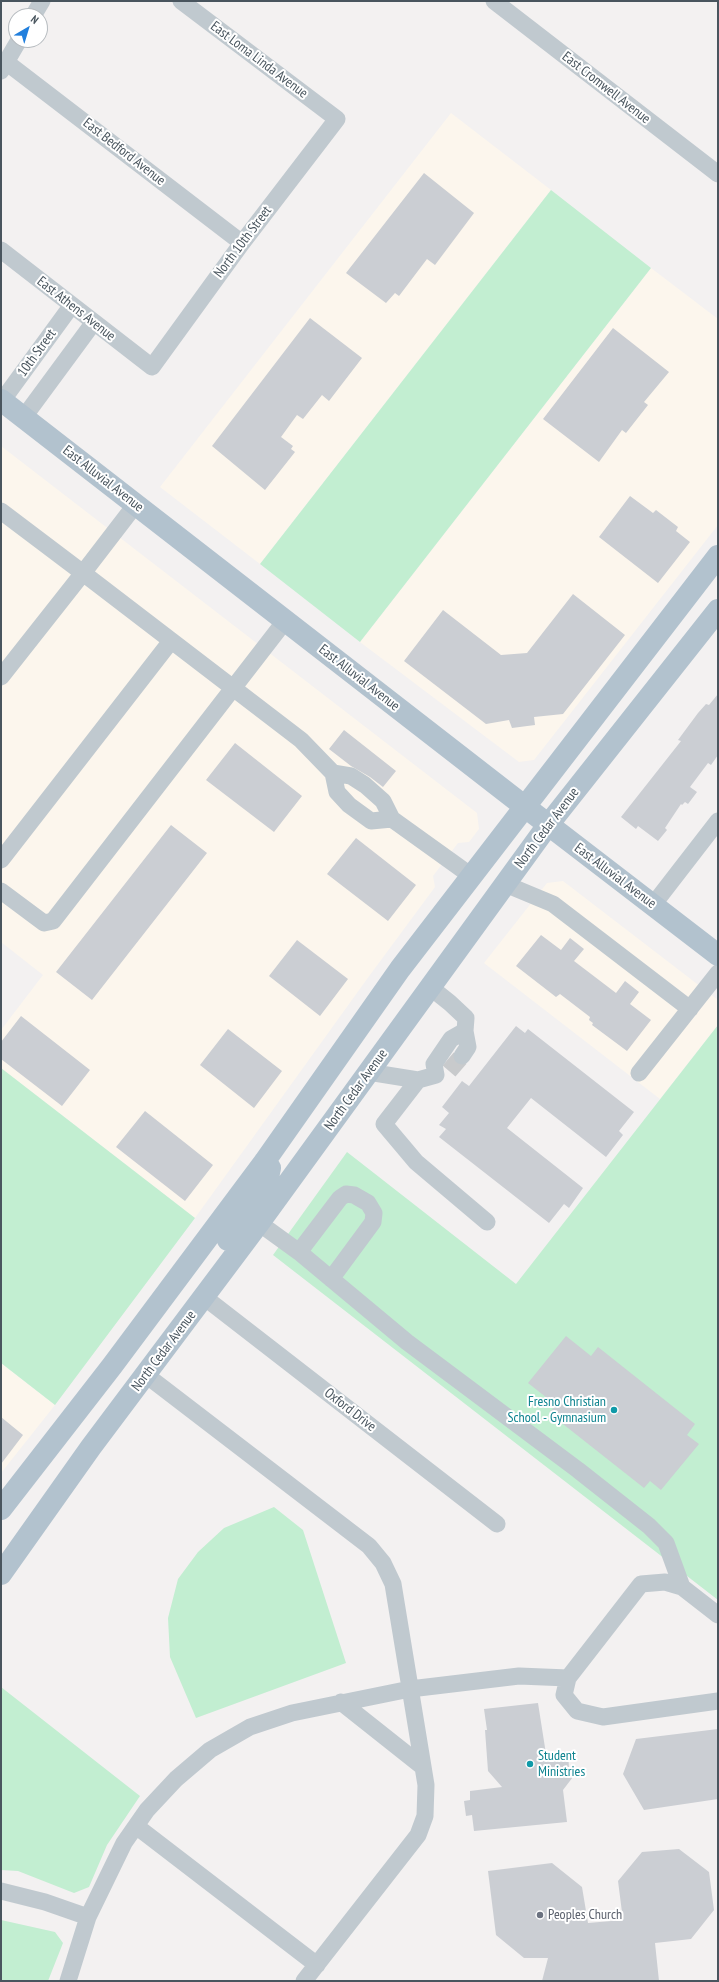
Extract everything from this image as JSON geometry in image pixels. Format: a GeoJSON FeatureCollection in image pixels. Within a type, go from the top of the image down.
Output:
{"type":"FeatureCollection","features":[{"type":"Feature","properties":{"kind":"main road","name":"East Alluvial Avenue"},"geometry":{"type":"LineString","coordinates":[[2,400],[548,825],[718,955]]}},
{"type":"Feature","properties":{"kind":"main road"},"geometry":{"type":"LineString","coordinates":[[1,1509],[112,1366],[265,1160],[400,969],[470,875],[718,556]]}},
{"type":"Feature","properties":{"kind":"main road","name":"North Cedar Avenue"},"geometry":{"type":"LineString","coordinates":[[1,1574],[91,1447],[260,1223],[548,825],[718,610]]}},
{"type":"Feature","properties":{"kind":"main road"},"geometry":{"type":"LineString","coordinates":[[204,1297],[206,1271],[266,1186],[270,1168],[265,1160]]}},
{"type":"Feature","properties":{"kind":"street","name":"East Loma Linda Avenue"},"geometry":{"type":"LineString","coordinates":[[181,1],[337,119]]}},
{"type":"Feature","properties":{"kind":"street","name":"East Cromwell Avenue"},"geometry":{"type":"LineString","coordinates":[[494,1],[718,174]]}},
{"type":"Feature","properties":{"kind":"street"},"geometry":{"type":"LineString","coordinates":[[4,66],[14,48]]}},
{"type":"Feature","properties":{"kind":"street","name":"East Bedford Avenue"},"geometry":{"type":"LineString","coordinates":[[4,66],[242,243]]}},
{"type":"Feature","properties":{"kind":"street","name":"North 10th Street"},"geometry":{"type":"LineString","coordinates":[[152,367],[242,243],[337,119]]}},
{"type":"Feature","properties":{"kind":"street","name":"East Athens Avenue"},"geometry":{"type":"LineString","coordinates":[[1,250],[152,367]]}},
{"type":"Feature","properties":{"kind":"street","name":"10th Street"},"geometry":{"type":"LineString","coordinates":[[2,400],[72,305]]}},
{"type":"Feature","properties":{"kind":"street","name":"10th Street"},"geometry":{"type":"LineString","coordinates":[[24,417],[94,322]]}},
{"type":"Feature","properties":{"kind":"street"},"geometry":{"type":"LineString","coordinates":[[1,677],[136,504]]}},
{"type":"Feature","properties":{"kind":"street"},"geometry":{"type":"LineString","coordinates":[[1,511],[301,740],[334,773],[351,776],[365,785],[383,801],[392,819],[470,875]]}},
{"type":"Feature","properties":{"kind":"street"},"geometry":{"type":"LineString","coordinates":[[1,891],[44,924],[53,921],[234,689],[285,621]]}},
{"type":"Feature","properties":{"kind":"street"},"geometry":{"type":"LineString","coordinates":[[1,860],[171,641]]}},
{"type":"Feature","properties":{"kind":"street"},"geometry":{"type":"LineString","coordinates":[[334,773],[337,792],[349,805],[371,821],[392,819]]}},
{"type":"Feature","properties":{"kind":"street"},"geometry":{"type":"LineString","coordinates":[[653,905],[718,821]]}},
{"type":"Feature","properties":{"kind":"street"},"geometry":{"type":"LineString","coordinates":[[505,884],[553,904],[690,1009]]}},
{"type":"Feature","properties":{"kind":"street"},"geometry":{"type":"LineString","coordinates":[[640,1073],[718,973]]}},
{"type":"Feature","properties":{"kind":"street"},"geometry":{"type":"LineString","coordinates":[[430,987],[466,1018],[465,1030],[468,1047],[462,1056]]}},
{"type":"Feature","properties":{"kind":"street"},"geometry":{"type":"LineString","coordinates":[[368,1072],[418,1080],[443,1073],[434,1064],[451,1039],[465,1030]]}},
{"type":"Feature","properties":{"kind":"street"},"geometry":{"type":"LineString","coordinates":[[418,1080],[384,1124],[416,1162],[487,1222]]}},
{"type":"Feature","properties":{"kind":"street"},"geometry":{"type":"LineString","coordinates":[[299,1252],[340,1198],[346,1194],[354,1195],[368,1203],[374,1213],[373,1222],[331,1279]]}},
{"type":"Feature","properties":{"kind":"street"},"geometry":{"type":"LineString","coordinates":[[260,1223],[299,1252],[406,1342],[578,1470],[649,1526],[666,1543],[682,1587]]}},
{"type":"Feature","properties":{"kind":"street","name":"Oxford Drive"},"geometry":{"type":"LineString","coordinates":[[204,1297],[497,1524]]}},
{"type":"Feature","properties":{"kind":"street"},"geometry":{"type":"LineString","coordinates":[[146,1375],[369,1546],[383,1563],[393,1584],[426,1785],[425,1816],[418,1835],[304,1981]]}},
{"type":"Feature","properties":{"kind":"street"},"geometry":{"type":"LineString","coordinates":[[718,1615],[682,1587],[665,1582],[641,1584],[568,1678],[564,1695],[577,1711],[603,1717],[718,1701]]}},
{"type":"Feature","properties":{"kind":"street"},"geometry":{"type":"LineString","coordinates":[[68,1981],[88,1917],[124,1843],[147,1810],[176,1779],[215,1748],[250,1727],[292,1713],[341,1702],[410,1689],[519,1676],[568,1678]]}},
{"type":"Feature","properties":{"kind":"street"},"geometry":{"type":"LineString","coordinates":[[341,1702],[423,1767]]}},
{"type":"Feature","properties":{"kind":"street"},"geometry":{"type":"LineString","coordinates":[[136,1826],[317,1965]]}},
{"type":"Feature","properties":{"kind":"street"},"geometry":{"type":"LineString","coordinates":[[1,1890],[45,1902],[88,1917]]}},
{"type":"Feature","properties":{"kind":"shaded area"},"geometry":{"type":"Polygon","coordinates":[[[451,113],[551,190],[260,564],[160,487],[451,113]]]}},
{"type":"Feature","properties":{"kind":"shaded area"},"geometry":{"type":"Polygon","coordinates":[[[651,268],[718,319],[718,525],[534,760],[519,762],[360,642],[651,268]]]}},
{"type":"Feature","properties":{"kind":"shaded area"},"geometry":{"type":"Polygon","coordinates":[[[1,446],[477,813],[479,829],[469,842],[458,843],[433,876],[435,887],[195,1218],[1,1068],[1,1030],[43,975],[1,942],[1,446]]]}},
{"type":"Feature","properties":{"kind":"shaded area"},"geometry":{"type":"Polygon","coordinates":[[[563,881],[718,1000],[718,1025],[660,1099],[484,963],[547,883],[563,881]]]}},
{"type":"Feature","properties":{"kind":"shaded area"},"geometry":{"type":"Polygon","coordinates":[[[1,1363],[55,1405],[1,1473],[1,1363]]]}},
{"type":"Feature","properties":{"kind":"green space"},"geometry":{"type":"Polygon","coordinates":[[[551,190],[651,268],[360,642],[260,564],[551,190]]]}},
{"type":"Feature","properties":{"kind":"green space"},"geometry":{"type":"Polygon","coordinates":[[[718,1025],[718,1600],[273,1255],[347,1152],[516,1284],[718,1025]]]}},
{"type":"Feature","properties":{"kind":"green space"},"geometry":{"type":"Polygon","coordinates":[[[1,1068],[195,1218],[55,1405],[1,1363],[1,1068]]]}},
{"type":"Feature","properties":{"kind":"green space"},"geometry":{"type":"Polygon","coordinates":[[[274,1507],[303,1530],[346,1663],[196,1718],[170,1657],[168,1618],[178,1579],[198,1552],[224,1528],[274,1507]]]}},
{"type":"Feature","properties":{"kind":"green space"},"geometry":{"type":"Polygon","coordinates":[[[1,1687],[140,1796],[107,1845],[89,1887],[74,1893],[18,1871],[1,1870],[1,1687]]]}},
{"type":"Feature","properties":{"kind":"green space"},"geometry":{"type":"Polygon","coordinates":[[[1,1920],[55,1932],[63,1943],[48,1981],[1,1981],[1,1920]]]}},
{"type":"Feature","properties":{"kind":"building"},"geometry":{"type":"Polygon","coordinates":[[[424,173],[474,213],[435,265],[427,259],[399,296],[395,293],[386,303],[346,273],[424,173]]]}},
{"type":"Feature","properties":{"kind":"building"},"geometry":{"type":"Polygon","coordinates":[[[310,318],[362,358],[329,401],[322,395],[303,419],[297,415],[281,437],[293,446],[291,449],[295,452],[265,490],[212,446],[310,318]]]}},
{"type":"Feature","properties":{"kind":"building"},"geometry":{"type":"Polygon","coordinates":[[[613,328],[669,372],[644,402],[648,405],[626,433],[622,430],[599,462],[543,419],[613,328]]]}},
{"type":"Feature","properties":{"kind":"building"},"geometry":{"type":"Polygon","coordinates":[[[630,496],[653,513],[656,510],[678,527],[676,531],[690,542],[658,583],[599,537],[630,496]]]}},
{"type":"Feature","properties":{"kind":"building"},"geometry":{"type":"Polygon","coordinates":[[[573,594],[625,635],[563,714],[534,717],[535,725],[512,728],[509,720],[486,724],[404,661],[443,610],[501,655],[527,653],[573,594]]]}},
{"type":"Feature","properties":{"kind":"building"},"geometry":{"type":"Polygon","coordinates":[[[718,694],[718,755],[711,765],[708,763],[690,787],[697,792],[688,804],[685,802],[682,805],[681,804],[665,828],[667,830],[658,841],[638,826],[636,829],[621,817],[681,741],[678,740],[698,713],[706,704],[709,705],[718,694]]]}},
{"type":"Feature","properties":{"kind":"building"},"geometry":{"type":"Polygon","coordinates":[[[344,730],[396,771],[383,787],[370,777],[351,766],[329,749],[344,730]]]}},
{"type":"Feature","properties":{"kind":"building"},"geometry":{"type":"Polygon","coordinates":[[[235,743],[302,796],[274,832],[206,780],[235,743]]]}},
{"type":"Feature","properties":{"kind":"building"},"geometry":{"type":"Polygon","coordinates":[[[171,825],[207,853],[92,1000],[56,972],[171,825]]]}},
{"type":"Feature","properties":{"kind":"building"},"geometry":{"type":"Polygon","coordinates":[[[356,838],[416,885],[388,921],[327,874],[356,838]]]}},
{"type":"Feature","properties":{"kind":"building"},"geometry":{"type":"Polygon","coordinates":[[[541,935],[561,950],[570,938],[584,949],[574,961],[616,993],[625,981],[639,992],[630,1004],[651,1020],[627,1051],[592,1025],[593,1023],[589,1020],[590,1017],[560,994],[556,997],[516,966],[541,935]]]}},
{"type":"Feature","properties":{"kind":"building"},"geometry":{"type":"Polygon","coordinates":[[[297,940],[348,979],[320,1016],[269,976],[297,940]]]}},
{"type":"Feature","properties":{"kind":"building"},"geometry":{"type":"Polygon","coordinates":[[[21,1016],[90,1070],[62,1106],[1,1059],[1,1042],[21,1016]]]}},
{"type":"Feature","properties":{"kind":"building"},"geometry":{"type":"Polygon","coordinates":[[[516,1026],[525,1033],[528,1029],[634,1112],[619,1131],[623,1135],[606,1157],[531,1098],[507,1128],[583,1188],[569,1208],[564,1204],[549,1223],[439,1137],[446,1129],[439,1125],[449,1113],[442,1107],[462,1081],[469,1086],[516,1026]]]}},
{"type":"Feature","properties":{"kind":"building"},"geometry":{"type":"Polygon","coordinates":[[[228,1029],[282,1071],[254,1108],[200,1065],[228,1029]]]}},
{"type":"Feature","properties":{"kind":"building"},"geometry":{"type":"Polygon","coordinates":[[[145,1111],[213,1165],[185,1201],[116,1147],[145,1111]]]}},
{"type":"Feature","properties":{"kind":"building","name":"Fresno Christian School - Gymnasium"},"geometry":{"type":"Polygon","coordinates":[[[566,1336],[591,1356],[598,1347],[695,1424],[687,1435],[699,1444],[661,1490],[650,1481],[644,1488],[549,1413],[556,1405],[528,1383],[566,1336]]]}},
{"type":"Feature","properties":{"kind":"building"},"geometry":{"type":"Polygon","coordinates":[[[1,1417],[23,1435],[1,1464],[1,1417]]]}},
{"type":"Feature","properties":{"kind":"building","name":"Student Ministries"},"geometry":{"type":"Polygon","coordinates":[[[538,1703],[546,1754],[568,1751],[569,1768],[576,1773],[563,1790],[567,1822],[474,1831],[472,1815],[466,1816],[464,1801],[470,1800],[470,1791],[502,1787],[488,1771],[485,1730],[487,1730],[484,1709],[538,1703]]]}},
{"type":"Feature","properties":{"kind":"building"},"geometry":{"type":"Polygon","coordinates":[[[718,1729],[718,1799],[644,1810],[623,1774],[636,1739],[718,1729]]]}},
{"type":"Feature","properties":{"kind":"building","name":"Peoples Church"},"geometry":{"type":"Polygon","coordinates":[[[679,1849],[709,1872],[714,1910],[691,1939],[655,1943],[659,1981],[542,1981],[548,1958],[524,1958],[496,1935],[488,1871],[552,1863],[582,1887],[588,1923],[623,1920],[618,1881],[642,1852],[679,1849]]]}},
{"type":"Feature","properties":{"kind":"tunnel"},"geometry":{"type":"LineString","coordinates":[[449,1071],[462,1056]]}},
{"type":"Feature","properties":{"kind":"place","name":"Fresno Christian School - Gymnasium"},"geometry":{"type":"Point","coordinates":[614,1410]}},
{"type":"Feature","properties":{"kind":"place","name":"Student Ministries"},"geometry":{"type":"Point","coordinates":[530,1764]}},
{"type":"Feature","properties":{"kind":"place","name":"Peoples Church"},"geometry":{"type":"Point","coordinates":[540,1915]}}]}
